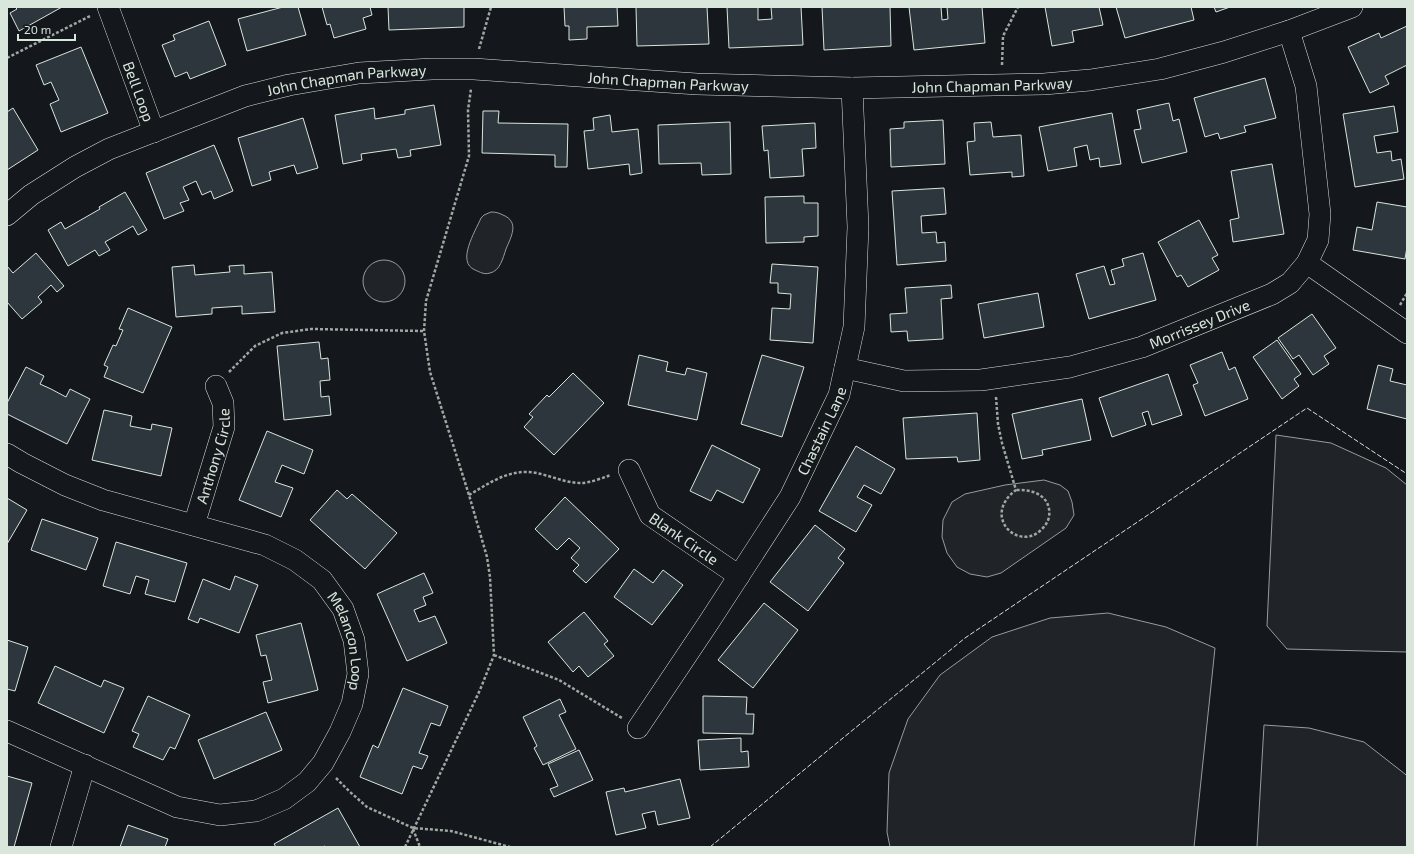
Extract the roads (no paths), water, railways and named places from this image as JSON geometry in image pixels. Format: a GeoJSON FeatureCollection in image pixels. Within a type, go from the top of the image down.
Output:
{"type":"FeatureCollection","features":[{"type":"Feature","properties":{"kind":"street","name":"John Chapman Parkway"},"geometry":{"type":"LineString","coordinates":[[7,215],[31,195],[75,167],[109,149],[244,96],[289,85],[359,73],[432,68],[474,69],[697,84],[852,88],[1044,84],[1090,80],[1160,69],[1224,52],[1289,31],[1352,7]]}},
{"type":"Feature","properties":{"kind":"street","name":"Bell Loop"},"geometry":{"type":"LineString","coordinates":[[101,10],[154,132]]}},
{"type":"Feature","properties":{"kind":"street","name":"Morrissey Drive"},"geometry":{"type":"LineString","coordinates":[[845,368],[904,381],[981,380],[1070,367],[1142,347],[1272,294],[1290,283],[1307,263],[1318,240],[1320,214],[1306,86],[1289,31]]}},
{"type":"Feature","properties":{"kind":"street","name":"Chastain Lane"},"geometry":{"type":"LineString","coordinates":[[638,728],[790,497],[839,395],[854,327],[858,227],[852,88]]}},
{"type":"Feature","properties":{"kind":"street"},"geometry":{"type":"LineString","coordinates":[[1307,263],[1407,333]]}},
{"type":"Feature","properties":{"kind":"street","name":"Anthony Circle"},"geometry":{"type":"LineString","coordinates":[[194,525],[224,426],[223,403],[216,386]]}},
{"type":"Feature","properties":{"kind":"street","name":"Melancon Loop"},"geometry":{"type":"LineString","coordinates":[[7,454],[65,485],[102,500],[265,545],[295,560],[322,580],[343,609],[354,640],[358,674],[352,704],[340,732],[323,763],[307,782],[284,799],[256,811],[220,815],[177,807],[7,731]]}},
{"type":"Feature","properties":{"kind":"street","name":"Blank Circle"},"geometry":{"type":"LineString","coordinates":[[629,470],[650,515],[739,576]]}},
{"type":"Feature","properties":{"kind":"street"},"geometry":{"type":"LineString","coordinates":[[61,847],[84,765]]}}]}
